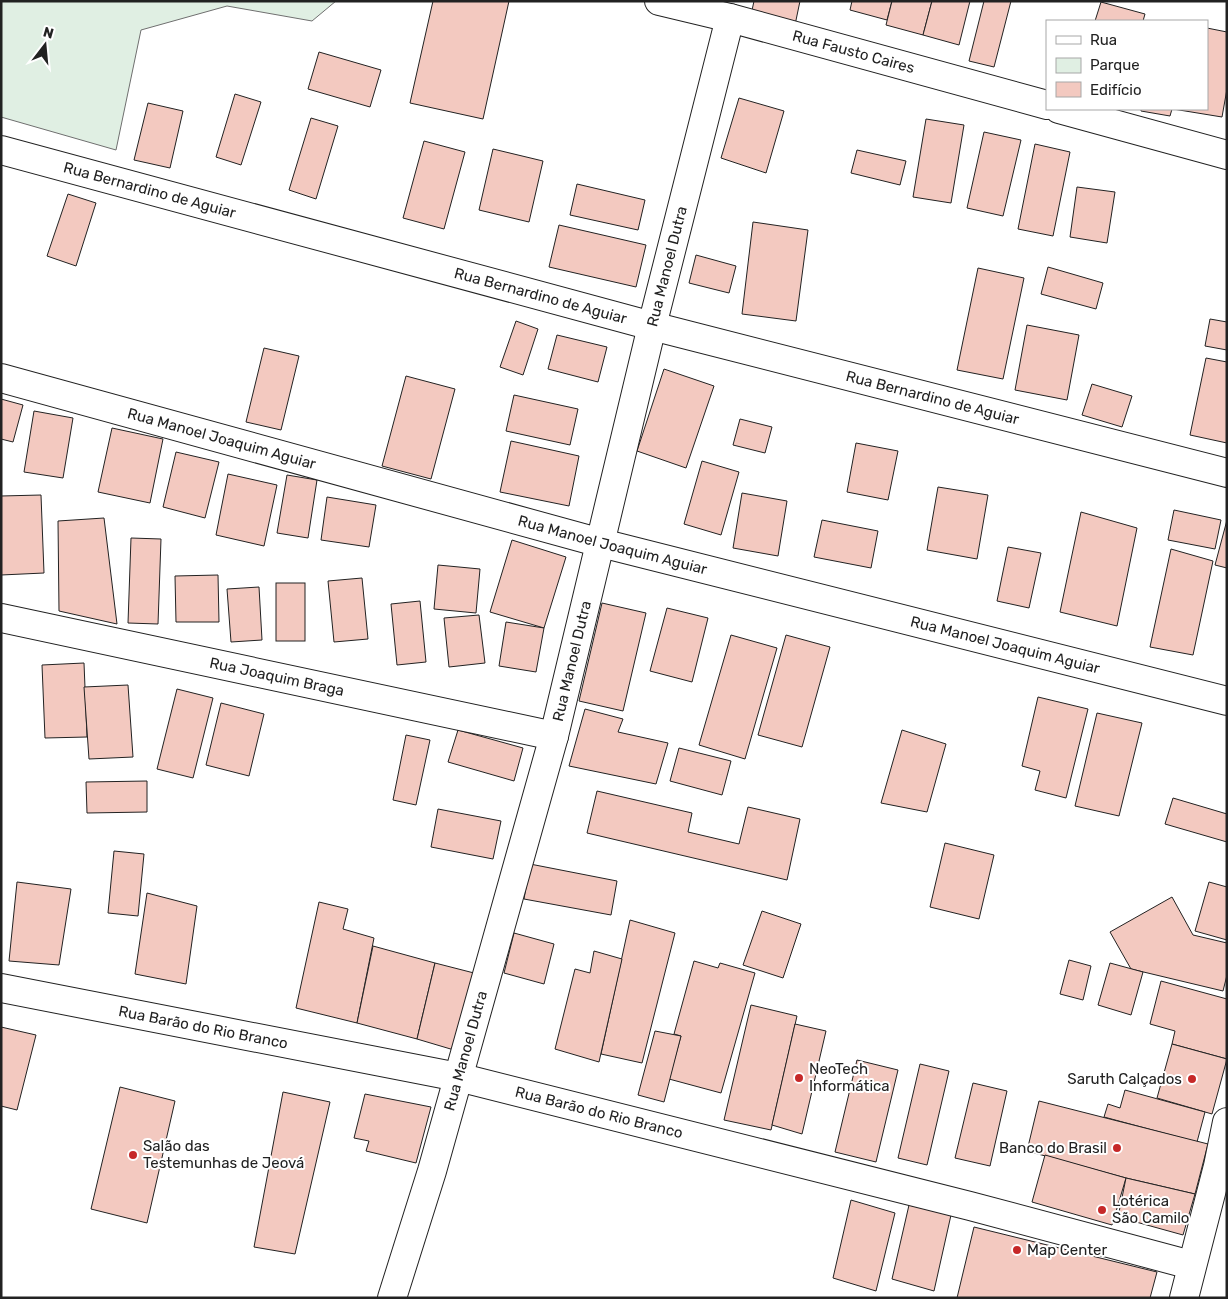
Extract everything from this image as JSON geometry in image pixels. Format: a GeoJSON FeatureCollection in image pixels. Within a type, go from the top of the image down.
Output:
{"type":"FeatureCollection","features":[{"type":"Feature","properties":{"kind":"street","name":"Rua Fausto Caires"},"geometry":{"type":"LineString","coordinates":[[659,1],[730,18],[1046,105]]}},
{"type":"Feature","properties":{"kind":"street","name":"Rua Manoel Dutra"},"geometry":{"type":"LineString","coordinates":[[392,1298],[432,1171],[554,736],[652,326],[730,18]]}},
{"type":"Feature","properties":{"kind":"street"},"geometry":{"type":"LineString","coordinates":[[1063,110],[1227,155]]}},
{"type":"Feature","properties":{"kind":"street","name":"Rua Bernardino de Aguiar"},"geometry":{"type":"LineString","coordinates":[[1,150],[652,326],[1227,473]]}},
{"type":"Feature","properties":{"kind":"street","name":"Rua Manoel Joaquim Aguiar"},"geometry":{"type":"LineString","coordinates":[[1,378],[601,543],[1227,701]]}},
{"type":"Feature","properties":{"kind":"street","name":"Rua Joaquim Braga"},"geometry":{"type":"LineString","coordinates":[[1,618],[554,736]]}},
{"type":"Feature","properties":{"kind":"street","name":"Rua Barão do Rio Branco"},"geometry":{"type":"LineString","coordinates":[[1,988],[458,1077],[970,1206],[1191,1266]]}},
{"type":"Feature","properties":{"kind":"street"},"geometry":{"type":"LineString","coordinates":[[1184,1298],[1218,1166],[1227,1122]]}},
{"type":"Feature","properties":{"kind":"green space"},"geometry":{"type":"Polygon","coordinates":[[[1,1],[336,1],[312,21],[227,6],[141,30],[116,150],[1,117],[1,1]]]}},
{"type":"Feature","properties":{"kind":"building"},"geometry":{"type":"Polygon","coordinates":[[[433,1],[509,1],[483,119],[410,103],[433,1]]]}},
{"type":"Feature","properties":{"kind":"building"},"geometry":{"type":"Polygon","coordinates":[[[754,1],[800,1],[795,25],[751,15],[754,1]]]}},
{"type":"Feature","properties":{"kind":"building"},"geometry":{"type":"Polygon","coordinates":[[[852,1],[892,1],[887,20],[850,10],[852,1]]]}},
{"type":"Feature","properties":{"kind":"building"},"geometry":{"type":"Polygon","coordinates":[[[892,1],[932,1],[923,35],[886,25],[892,1]]]}},
{"type":"Feature","properties":{"kind":"building"},"geometry":{"type":"Polygon","coordinates":[[[932,1],[970,1],[959,45],[923,35],[932,1]]]}},
{"type":"Feature","properties":{"kind":"building"},"geometry":{"type":"Polygon","coordinates":[[[984,1],[1011,1],[994,67],[969,61],[984,1]]]}},
{"type":"Feature","properties":{"kind":"building"},"geometry":{"type":"Polygon","coordinates":[[[1101,2],[1145,14],[1143,20],[1095,20],[1101,2]]]}},
{"type":"Feature","properties":{"kind":"building"},"geometry":{"type":"Polygon","coordinates":[[[1208,28],[1227,32],[1227,89],[1222,117],[1179,110],[1208,110],[1208,28]]]}},
{"type":"Feature","properties":{"kind":"building"},"geometry":{"type":"Polygon","coordinates":[[[319,52],[381,70],[370,107],[308,89],[319,52]]]}},
{"type":"Feature","properties":{"kind":"building"},"geometry":{"type":"Polygon","coordinates":[[[235,94],[261,102],[241,165],[216,157],[235,94]]]}},
{"type":"Feature","properties":{"kind":"building"},"geometry":{"type":"Polygon","coordinates":[[[739,98],[784,111],[766,173],[721,158],[739,98]]]}},
{"type":"Feature","properties":{"kind":"building"},"geometry":{"type":"Polygon","coordinates":[[[148,103],[183,111],[170,168],[134,160],[148,103]]]}},
{"type":"Feature","properties":{"kind":"building"},"geometry":{"type":"Polygon","coordinates":[[[1141,110],[1172,110],[1170,116],[1141,110]]]}},
{"type":"Feature","properties":{"kind":"building"},"geometry":{"type":"Polygon","coordinates":[[[311,118],[338,126],[316,199],[289,190],[311,118]]]}},
{"type":"Feature","properties":{"kind":"building"},"geometry":{"type":"Polygon","coordinates":[[[926,119],[964,125],[951,203],[913,197],[926,119]]]}},
{"type":"Feature","properties":{"kind":"building"},"geometry":{"type":"Polygon","coordinates":[[[984,132],[1021,140],[1003,216],[967,208],[984,132]]]}},
{"type":"Feature","properties":{"kind":"building"},"geometry":{"type":"Polygon","coordinates":[[[424,141],[465,152],[444,229],[403,218],[424,141]]]}},
{"type":"Feature","properties":{"kind":"building"},"geometry":{"type":"Polygon","coordinates":[[[1035,144],[1070,152],[1053,236],[1018,229],[1035,144]]]}},
{"type":"Feature","properties":{"kind":"building"},"geometry":{"type":"Polygon","coordinates":[[[493,149],[543,161],[529,222],[479,210],[493,149]]]}},
{"type":"Feature","properties":{"kind":"building"},"geometry":{"type":"Polygon","coordinates":[[[857,150],[906,161],[900,185],[851,173],[857,150]]]}},
{"type":"Feature","properties":{"kind":"building"},"geometry":{"type":"Polygon","coordinates":[[[577,184],[645,200],[638,230],[570,215],[577,184]]]}},
{"type":"Feature","properties":{"kind":"building"},"geometry":{"type":"Polygon","coordinates":[[[1077,187],[1115,192],[1107,243],[1070,237],[1077,187]]]}},
{"type":"Feature","properties":{"kind":"building"},"geometry":{"type":"Polygon","coordinates":[[[68,194],[96,203],[76,266],[47,256],[68,194]]]}},
{"type":"Feature","properties":{"kind":"building"},"geometry":{"type":"Polygon","coordinates":[[[753,222],[808,230],[796,321],[742,314],[753,222]]]}},
{"type":"Feature","properties":{"kind":"building"},"geometry":{"type":"Polygon","coordinates":[[[559,225],[646,245],[636,287],[549,267],[559,225]]]}},
{"type":"Feature","properties":{"kind":"building"},"geometry":{"type":"Polygon","coordinates":[[[696,255],[736,266],[729,293],[689,283],[696,255]]]}},
{"type":"Feature","properties":{"kind":"building"},"geometry":{"type":"Polygon","coordinates":[[[1048,267],[1103,283],[1096,309],[1041,294],[1048,267]]]}},
{"type":"Feature","properties":{"kind":"building"},"geometry":{"type":"Polygon","coordinates":[[[978,268],[1024,278],[1003,379],[957,370],[978,268]]]}},
{"type":"Feature","properties":{"kind":"building"},"geometry":{"type":"Polygon","coordinates":[[[1210,319],[1227,322],[1227,350],[1205,346],[1210,319]]]}},
{"type":"Feature","properties":{"kind":"building"},"geometry":{"type":"Polygon","coordinates":[[[516,321],[538,329],[523,375],[500,367],[516,321]]]}},
{"type":"Feature","properties":{"kind":"building"},"geometry":{"type":"Polygon","coordinates":[[[1027,325],[1079,335],[1067,400],[1015,390],[1027,325]]]}},
{"type":"Feature","properties":{"kind":"building"},"geometry":{"type":"Polygon","coordinates":[[[557,335],[607,347],[598,382],[548,369],[557,335]]]}},
{"type":"Feature","properties":{"kind":"building"},"geometry":{"type":"Polygon","coordinates":[[[264,348],[299,356],[281,430],[246,422],[264,348]]]}},
{"type":"Feature","properties":{"kind":"building"},"geometry":{"type":"Polygon","coordinates":[[[1206,358],[1227,362],[1227,443],[1190,435],[1206,358]]]}},
{"type":"Feature","properties":{"kind":"building"},"geometry":{"type":"Polygon","coordinates":[[[664,369],[714,386],[686,468],[637,451],[664,369]]]}},
{"type":"Feature","properties":{"kind":"building"},"geometry":{"type":"Polygon","coordinates":[[[406,376],[455,389],[431,479],[382,466],[406,376]]]}},
{"type":"Feature","properties":{"kind":"building"},"geometry":{"type":"Polygon","coordinates":[[[1092,384],[1132,396],[1122,427],[1082,415],[1092,384]]]}},
{"type":"Feature","properties":{"kind":"building"},"geometry":{"type":"Polygon","coordinates":[[[514,395],[578,409],[570,445],[506,431],[514,395]]]}},
{"type":"Feature","properties":{"kind":"building"},"geometry":{"type":"Polygon","coordinates":[[[1,399],[23,405],[13,442],[1,439],[1,399]]]}},
{"type":"Feature","properties":{"kind":"building"},"geometry":{"type":"Polygon","coordinates":[[[34,411],[73,418],[63,478],[24,472],[34,411]]]}},
{"type":"Feature","properties":{"kind":"building"},"geometry":{"type":"Polygon","coordinates":[[[740,419],[772,427],[765,453],[733,445],[740,419]]]}},
{"type":"Feature","properties":{"kind":"building"},"geometry":{"type":"Polygon","coordinates":[[[112,428],[163,439],[150,503],[98,492],[112,428]]]}},
{"type":"Feature","properties":{"kind":"building"},"geometry":{"type":"Polygon","coordinates":[[[511,441],[579,456],[569,506],[500,492],[511,441]]]}},
{"type":"Feature","properties":{"kind":"building"},"geometry":{"type":"Polygon","coordinates":[[[856,443],[898,451],[888,500],[847,492],[856,443]]]}},
{"type":"Feature","properties":{"kind":"building"},"geometry":{"type":"Polygon","coordinates":[[[176,452],[219,462],[205,518],[163,507],[176,452]]]}},
{"type":"Feature","properties":{"kind":"building"},"geometry":{"type":"Polygon","coordinates":[[[702,461],[739,472],[721,535],[684,524],[702,461]]]}},
{"type":"Feature","properties":{"kind":"building"},"geometry":{"type":"Polygon","coordinates":[[[228,474],[277,485],[264,546],[216,535],[228,474]]]}},
{"type":"Feature","properties":{"kind":"building"},"geometry":{"type":"Polygon","coordinates":[[[287,475],[317,480],[308,538],[277,533],[287,475]]]}},
{"type":"Feature","properties":{"kind":"building"},"geometry":{"type":"Polygon","coordinates":[[[938,487],[988,495],[977,559],[927,550],[938,487]]]}},
{"type":"Feature","properties":{"kind":"building"},"geometry":{"type":"Polygon","coordinates":[[[742,493],[787,501],[778,556],[733,548],[742,493]]]}},
{"type":"Feature","properties":{"kind":"building"},"geometry":{"type":"Polygon","coordinates":[[[41,495],[44,573],[1,575],[1,496],[41,495]]]}},
{"type":"Feature","properties":{"kind":"building"},"geometry":{"type":"Polygon","coordinates":[[[327,497],[376,505],[369,547],[321,540],[327,497]]]}},
{"type":"Feature","properties":{"kind":"building"},"geometry":{"type":"Polygon","coordinates":[[[1174,510],[1221,520],[1215,549],[1168,540],[1174,510]]]}},
{"type":"Feature","properties":{"kind":"building"},"geometry":{"type":"Polygon","coordinates":[[[1081,512],[1137,528],[1117,626],[1060,612],[1081,512]]]}},
{"type":"Feature","properties":{"kind":"building"},"geometry":{"type":"Polygon","coordinates":[[[104,518],[117,624],[59,611],[58,521],[104,518]]]}},
{"type":"Feature","properties":{"kind":"building"},"geometry":{"type":"Polygon","coordinates":[[[822,520],[878,531],[871,568],[814,557],[822,520]]]}},
{"type":"Feature","properties":{"kind":"building"},"geometry":{"type":"Polygon","coordinates":[[[1227,520],[1227,568],[1215,565],[1227,520]]]}},
{"type":"Feature","properties":{"kind":"building"},"geometry":{"type":"Polygon","coordinates":[[[131,538],[161,539],[158,624],[128,623],[131,538]]]}},
{"type":"Feature","properties":{"kind":"building"},"geometry":{"type":"Polygon","coordinates":[[[512,540],[566,557],[544,628],[490,612],[512,540]]]}},
{"type":"Feature","properties":{"kind":"building"},"geometry":{"type":"Polygon","coordinates":[[[1008,547],[1041,553],[1029,608],[997,601],[1008,547]]]}},
{"type":"Feature","properties":{"kind":"building"},"geometry":{"type":"Polygon","coordinates":[[[1171,549],[1213,561],[1193,655],[1150,647],[1171,549]]]}},
{"type":"Feature","properties":{"kind":"building"},"geometry":{"type":"Polygon","coordinates":[[[438,565],[480,569],[476,613],[434,609],[438,565]]]}},
{"type":"Feature","properties":{"kind":"building"},"geometry":{"type":"Polygon","coordinates":[[[218,575],[219,622],[176,622],[175,576],[218,575]]]}},
{"type":"Feature","properties":{"kind":"building"},"geometry":{"type":"Polygon","coordinates":[[[362,578],[368,639],[334,642],[328,581],[362,578]]]}},
{"type":"Feature","properties":{"kind":"building"},"geometry":{"type":"Polygon","coordinates":[[[276,583],[305,583],[305,641],[276,641],[276,583]]]}},
{"type":"Feature","properties":{"kind":"building"},"geometry":{"type":"Polygon","coordinates":[[[259,587],[262,640],[231,642],[227,589],[259,587]]]}},
{"type":"Feature","properties":{"kind":"building"},"geometry":{"type":"Polygon","coordinates":[[[420,601],[426,662],[397,665],[391,604],[420,601]]]}},
{"type":"Feature","properties":{"kind":"building"},"geometry":{"type":"Polygon","coordinates":[[[602,603],[646,613],[623,711],[579,701],[602,603]]]}},
{"type":"Feature","properties":{"kind":"building"},"geometry":{"type":"Polygon","coordinates":[[[667,608],[708,618],[692,682],[650,671],[667,608]]]}},
{"type":"Feature","properties":{"kind":"building"},"geometry":{"type":"Polygon","coordinates":[[[479,615],[485,663],[449,667],[444,618],[479,615]]]}},
{"type":"Feature","properties":{"kind":"building"},"geometry":{"type":"Polygon","coordinates":[[[506,622],[544,628],[536,672],[499,666],[506,622]]]}},
{"type":"Feature","properties":{"kind":"building"},"geometry":{"type":"Polygon","coordinates":[[[731,635],[777,648],[745,759],[699,745],[731,635]]]}},
{"type":"Feature","properties":{"kind":"building"},"geometry":{"type":"Polygon","coordinates":[[[786,635],[830,647],[802,747],[758,735],[786,635]]]}},
{"type":"Feature","properties":{"kind":"building"},"geometry":{"type":"Polygon","coordinates":[[[84,663],[87,737],[45,738],[42,665],[84,663]]]}},
{"type":"Feature","properties":{"kind":"building"},"geometry":{"type":"Polygon","coordinates":[[[128,685],[133,757],[89,759],[84,687],[128,685]]]}},
{"type":"Feature","properties":{"kind":"building"},"geometry":{"type":"Polygon","coordinates":[[[177,689],[213,698],[193,778],[157,769],[177,689]]]}},
{"type":"Feature","properties":{"kind":"building"},"geometry":{"type":"Polygon","coordinates":[[[1038,697],[1088,709],[1066,798],[1035,790],[1040,771],[1022,766],[1038,697]]]}},
{"type":"Feature","properties":{"kind":"building"},"geometry":{"type":"Polygon","coordinates":[[[221,703],[264,714],[249,776],[206,765],[221,703]]]}},
{"type":"Feature","properties":{"kind":"building"},"geometry":{"type":"Polygon","coordinates":[[[585,709],[623,719],[618,732],[668,743],[656,784],[569,766],[585,709]]]}},
{"type":"Feature","properties":{"kind":"building"},"geometry":{"type":"Polygon","coordinates":[[[1097,713],[1142,723],[1119,816],[1075,806],[1097,713]]]}},
{"type":"Feature","properties":{"kind":"building"},"geometry":{"type":"Polygon","coordinates":[[[458,730],[523,748],[514,781],[448,762],[458,730]]]}},
{"type":"Feature","properties":{"kind":"building"},"geometry":{"type":"Polygon","coordinates":[[[902,730],[946,744],[927,812],[881,803],[902,730]]]}},
{"type":"Feature","properties":{"kind":"building"},"geometry":{"type":"Polygon","coordinates":[[[406,735],[430,740],[416,805],[393,800],[406,735]]]}},
{"type":"Feature","properties":{"kind":"building"},"geometry":{"type":"Polygon","coordinates":[[[679,748],[731,761],[722,795],[670,781],[679,748]]]}},
{"type":"Feature","properties":{"kind":"building"},"geometry":{"type":"Polygon","coordinates":[[[147,781],[147,812],[87,813],[86,782],[147,781]]]}},
{"type":"Feature","properties":{"kind":"building"},"geometry":{"type":"Polygon","coordinates":[[[597,791],[692,813],[688,832],[739,844],[748,807],[800,819],[787,880],[587,833],[597,791]]]}},
{"type":"Feature","properties":{"kind":"building"},"geometry":{"type":"Polygon","coordinates":[[[1173,798],[1227,814],[1227,842],[1165,824],[1173,798]]]}},
{"type":"Feature","properties":{"kind":"building"},"geometry":{"type":"Polygon","coordinates":[[[438,809],[501,821],[493,859],[431,847],[438,809]]]}},
{"type":"Feature","properties":{"kind":"building"},"geometry":{"type":"Polygon","coordinates":[[[945,843],[994,855],[979,919],[930,907],[945,843]]]}},
{"type":"Feature","properties":{"kind":"building"},"geometry":{"type":"Polygon","coordinates":[[[114,851],[144,854],[138,916],[108,913],[114,851]]]}},
{"type":"Feature","properties":{"kind":"building"},"geometry":{"type":"Polygon","coordinates":[[[530,864],[617,881],[611,915],[524,899],[530,864]]]}},
{"type":"Feature","properties":{"kind":"building"},"geometry":{"type":"Polygon","coordinates":[[[17,882],[71,889],[59,965],[9,961],[17,882]]]}},
{"type":"Feature","properties":{"kind":"building"},"geometry":{"type":"Polygon","coordinates":[[[1209,882],[1227,887],[1227,940],[1195,931],[1209,882]]]}},
{"type":"Feature","properties":{"kind":"building"},"geometry":{"type":"Polygon","coordinates":[[[147,893],[197,906],[186,984],[135,974],[147,893]]]}},
{"type":"Feature","properties":{"kind":"building"},"geometry":{"type":"Polygon","coordinates":[[[1172,897],[1193,935],[1227,943],[1227,975],[1223,991],[1131,969],[1110,932],[1172,897]]]}},
{"type":"Feature","properties":{"kind":"building"},"geometry":{"type":"Polygon","coordinates":[[[319,902],[348,909],[343,929],[374,938],[357,1023],[296,1008],[319,902]]]}},
{"type":"Feature","properties":{"kind":"building"},"geometry":{"type":"Polygon","coordinates":[[[762,911],[801,924],[783,978],[743,965],[762,911]]]}},
{"type":"Feature","properties":{"kind":"building"},"geometry":{"type":"Polygon","coordinates":[[[630,920],[675,933],[642,1063],[601,1054],[630,920]]]}},
{"type":"Feature","properties":{"kind":"building"},"geometry":{"type":"Polygon","coordinates":[[[514,933],[554,944],[544,984],[504,973],[514,933]]]}},
{"type":"Feature","properties":{"kind":"building"},"geometry":{"type":"Polygon","coordinates":[[[373,946],[435,963],[417,1039],[357,1023],[373,946]]]}},
{"type":"Feature","properties":{"kind":"building"},"geometry":{"type":"Polygon","coordinates":[[[594,951],[622,959],[599,1062],[555,1049],[575,969],[590,973],[594,951]]]}},
{"type":"Feature","properties":{"kind":"building"},"geometry":{"type":"Polygon","coordinates":[[[1069,960],[1091,966],[1083,1000],[1060,994],[1069,960]]]}},
{"type":"Feature","properties":{"kind":"building"},"geometry":{"type":"Polygon","coordinates":[[[694,961],[718,968],[720,963],[755,973],[721,1093],[669,1079],[681,1036],[674,1034],[694,961]]]}},
{"type":"Feature","properties":{"kind":"building"},"geometry":{"type":"Polygon","coordinates":[[[435,963],[474,973],[454,1050],[417,1039],[435,963]]]}},
{"type":"Feature","properties":{"kind":"building"},"geometry":{"type":"Polygon","coordinates":[[[1110,963],[1143,972],[1131,1015],[1098,1005],[1110,963]]]}},
{"type":"Feature","properties":{"kind":"building"},"geometry":{"type":"Polygon","coordinates":[[[1161,981],[1227,999],[1227,1059],[1172,1044],[1175,1031],[1150,1024],[1161,981]]]}},
{"type":"Feature","properties":{"kind":"building"},"geometry":{"type":"Polygon","coordinates":[[[751,1005],[797,1016],[771,1130],[724,1120],[751,1005]]]}},
{"type":"Feature","properties":{"kind":"building","name":"NeoTech Informática"},"geometry":{"type":"Polygon","coordinates":[[[795,1024],[826,1031],[802,1134],[772,1125],[795,1024]]]}},
{"type":"Feature","properties":{"kind":"building"},"geometry":{"type":"Polygon","coordinates":[[[1,1027],[36,1035],[17,1110],[1,1106],[1,1027]]]}},
{"type":"Feature","properties":{"kind":"building"},"geometry":{"type":"Polygon","coordinates":[[[655,1031],[681,1036],[664,1102],[638,1095],[655,1031]]]}},
{"type":"Feature","properties":{"kind":"building","name":"Saruth Calçados"},"geometry":{"type":"Polygon","coordinates":[[[1172,1044],[1227,1059],[1212,1114],[1157,1098],[1172,1044]]]}},
{"type":"Feature","properties":{"kind":"building"},"geometry":{"type":"Polygon","coordinates":[[[857,1060],[898,1070],[876,1162],[835,1152],[857,1060]]]}},
{"type":"Feature","properties":{"kind":"building"},"geometry":{"type":"Polygon","coordinates":[[[920,1064],[949,1071],[927,1165],[898,1158],[920,1064]]]}},
{"type":"Feature","properties":{"kind":"building"},"geometry":{"type":"Polygon","coordinates":[[[973,1083],[1007,1091],[990,1166],[955,1158],[973,1083]]]}},
{"type":"Feature","properties":{"kind":"building","name":"Salão das Testemunhas de Jeová"},"geometry":{"type":"Polygon","coordinates":[[[120,1087],[175,1101],[147,1223],[91,1209],[120,1087]]]}},
{"type":"Feature","properties":{"kind":"building"},"geometry":{"type":"Polygon","coordinates":[[[1125,1090],[1205,1112],[1197,1142],[1104,1117],[1108,1104],[1120,1108],[1125,1090]]]}},
{"type":"Feature","properties":{"kind":"building"},"geometry":{"type":"Polygon","coordinates":[[[283,1092],[330,1102],[295,1254],[254,1247],[283,1092]]]}},
{"type":"Feature","properties":{"kind":"building"},"geometry":{"type":"Polygon","coordinates":[[[365,1094],[431,1107],[416,1163],[366,1151],[369,1141],[354,1138],[365,1094]]]}},
{"type":"Feature","properties":{"kind":"building","name":"Banco do Brasil"},"geometry":{"type":"Polygon","coordinates":[[[1039,1101],[1208,1144],[1195,1194],[1126,1178],[1027,1151],[1039,1101]]]}},
{"type":"Feature","properties":{"kind":"building"},"geometry":{"type":"Polygon","coordinates":[[[1045,1155],[1126,1178],[1112,1225],[1032,1202],[1045,1155]]]}},
{"type":"Feature","properties":{"kind":"building"},"geometry":{"type":"Polygon","coordinates":[[[1126,1178],[1195,1194],[1183,1235],[1118,1217],[1126,1178]]]}},
{"type":"Feature","properties":{"kind":"building"},"geometry":{"type":"Polygon","coordinates":[[[851,1200],[895,1213],[876,1291],[833,1278],[851,1200]]]}},
{"type":"Feature","properties":{"kind":"building"},"geometry":{"type":"Polygon","coordinates":[[[909,1205],[951,1215],[934,1291],[892,1279],[909,1205]]]}},
{"type":"Feature","properties":{"kind":"building","name":"Map Center"},"geometry":{"type":"Polygon","coordinates":[[[974,1227],[1157,1272],[1150,1298],[957,1298],[974,1227]]]}},
{"type":"Feature","properties":{"kind":"place","name":"NeoTech Informática"},"geometry":{"type":"Point","coordinates":[799,1078]}},
{"type":"Feature","properties":{"kind":"place","name":"Saruth Calçados"},"geometry":{"type":"Point","coordinates":[1192,1079]}},
{"type":"Feature","properties":{"kind":"place","name":"Banco do Brasil"},"geometry":{"type":"Point","coordinates":[1117,1148]}},
{"type":"Feature","properties":{"kind":"place","name":"Salão das Testemunhas de Jeová"},"geometry":{"type":"Point","coordinates":[133,1155]}},
{"type":"Feature","properties":{"kind":"place","name":"Lotérica São Camilo"},"geometry":{"type":"Point","coordinates":[1102,1210]}},
{"type":"Feature","properties":{"kind":"place","name":"Map Center"},"geometry":{"type":"Point","coordinates":[1017,1250]}}]}
